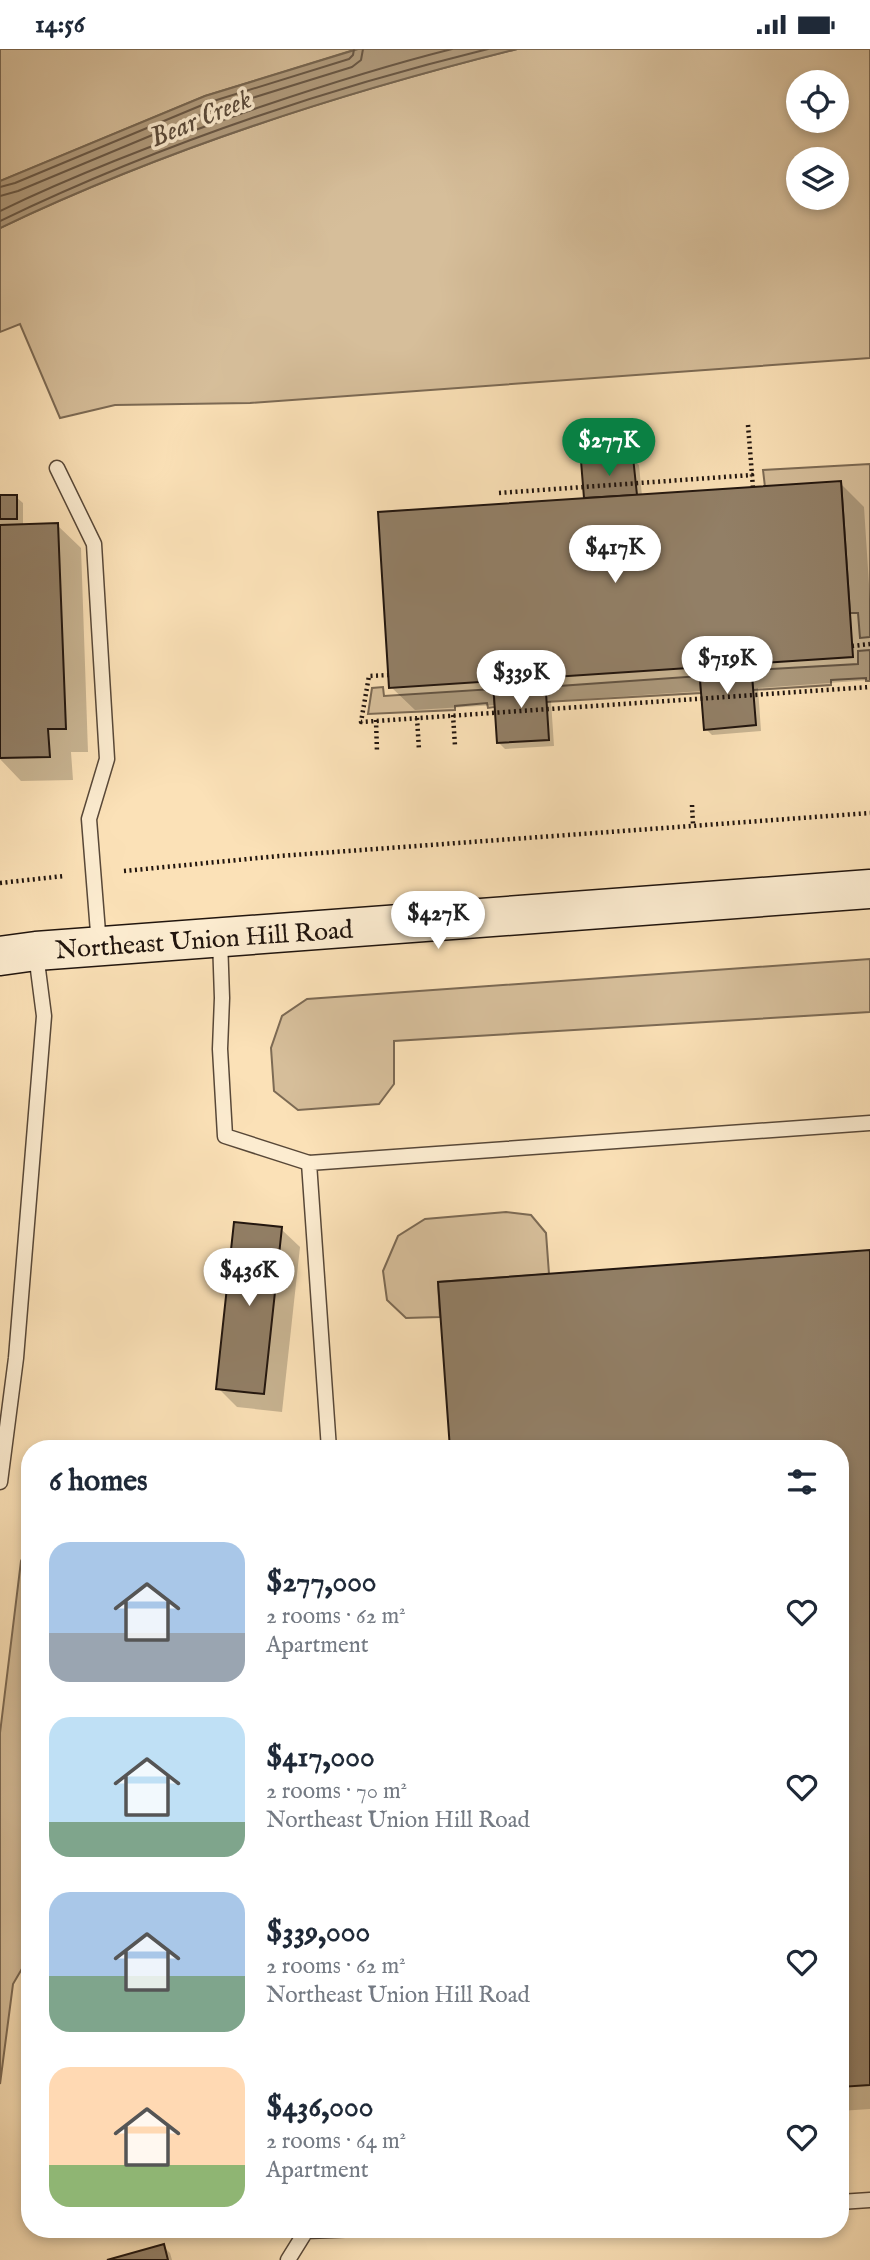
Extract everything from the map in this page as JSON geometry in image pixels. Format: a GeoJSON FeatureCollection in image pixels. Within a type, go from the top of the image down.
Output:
{"type":"FeatureCollection","features":[{"type":"Feature","properties":{"kind":"main road","name":"Northeast Union Hill Road"},"geometry":{"type":"LineString","coordinates":[[18,954],[870,889]]}},
{"type":"Feature","properties":{"kind":"lane"},"geometry":{"type":"LineString","coordinates":[[57,468],[94,544],[107,759],[89,819],[99,946]]}},
{"type":"Feature","properties":{"kind":"lane"},"geometry":{"type":"LineString","coordinates":[[220,937],[220,1049],[225,1136],[309,1163],[870,1123]]}},
{"type":"Feature","properties":{"kind":"lane"},"geometry":{"type":"LineString","coordinates":[[0,1482],[16,1358],[44,1016],[18,954]]}},
{"type":"Feature","properties":{"kind":"lane"},"geometry":{"type":"LineString","coordinates":[[309,1163],[328,1440]]}},
{"type":"Feature","properties":{"kind":"lane"},"geometry":{"type":"LineString","coordinates":[[849,2201],[870,2200]]}},
{"type":"Feature","properties":{"kind":"lane"},"geometry":{"type":"LineString","coordinates":[[288,2260],[302,2238]]}},
{"type":"Feature","properties":{"kind":"path"},"geometry":{"type":"LineString","coordinates":[[748,425],[753,488]]}},
{"type":"Feature","properties":{"kind":"path"},"geometry":{"type":"LineString","coordinates":[[499,493],[752,475]]}},
{"type":"Feature","properties":{"kind":"path"},"geometry":{"type":"LineString","coordinates":[[852,646],[870,644]]}},
{"type":"Feature","properties":{"kind":"path"},"geometry":{"type":"LineString","coordinates":[[388,674],[369,676],[362,722],[870,687]]}},
{"type":"Feature","properties":{"kind":"path"},"geometry":{"type":"LineString","coordinates":[[453,715],[455,746]]}},
{"type":"Feature","properties":{"kind":"path"},"geometry":{"type":"LineString","coordinates":[[417,718],[419,750]]}},
{"type":"Feature","properties":{"kind":"path"},"geometry":{"type":"LineString","coordinates":[[376,720],[377,752]]}},
{"type":"Feature","properties":{"kind":"path"},"geometry":{"type":"LineString","coordinates":[[692,805],[693,824]]}},
{"type":"Feature","properties":{"kind":"path"},"geometry":{"type":"LineString","coordinates":[[124,871],[279,856],[870,813]]}},
{"type":"Feature","properties":{"kind":"path"},"geometry":{"type":"LineString","coordinates":[[0,883],[64,876]]}},
{"type":"Feature","properties":{"kind":"shaded area"},"geometry":{"type":"Polygon","coordinates":[[[0,49],[357,49],[205,96],[0,181],[0,49]]]}},
{"type":"Feature","properties":{"kind":"shaded area"},"geometry":{"type":"Polygon","coordinates":[[[517,49],[870,49],[870,358],[250,403],[115,405],[60,418],[20,324],[0,332],[0,228],[62,199],[189,148],[385,84],[517,49]]]}},
{"type":"Feature","properties":{"kind":"shaded area"},"geometry":{"type":"Polygon","coordinates":[[[870,464],[870,637],[860,638],[858,613],[850,613],[841,482],[765,487],[763,470],[870,464]]]}},
{"type":"Feature","properties":{"kind":"shaded area"},"geometry":{"type":"Polygon","coordinates":[[[870,650],[870,681],[866,681],[866,678],[831,680],[831,685],[753,690],[751,670],[858,664],[858,651],[870,650]]]}},
{"type":"Feature","properties":{"kind":"shaded area"},"geometry":{"type":"Polygon","coordinates":[[[700,676],[701,693],[546,702],[545,687],[700,676]]]}},
{"type":"Feature","properties":{"kind":"shaded area"},"geometry":{"type":"Polygon","coordinates":[[[383,687],[384,696],[493,689],[495,707],[488,708],[487,703],[455,706],[455,710],[368,714],[372,688],[383,687]]]}},
{"type":"Feature","properties":{"kind":"shaded area"},"geometry":{"type":"Polygon","coordinates":[[[870,959],[870,1012],[394,1041],[394,1084],[379,1104],[298,1110],[274,1091],[271,1048],[282,1016],[307,999],[870,959]]]}},
{"type":"Feature","properties":{"kind":"shaded area"},"geometry":{"type":"Polygon","coordinates":[[[506,1212],[531,1215],[546,1233],[549,1274],[438,1282],[440,1317],[406,1318],[387,1300],[383,1271],[398,1236],[425,1219],[506,1212]]]}},
{"type":"Feature","properties":{"kind":"shaded area"},"geometry":{"type":"Polygon","coordinates":[[[21,1561],[21,1970],[13,1984],[0,2084],[0,1733],[21,1561]]]}},
{"type":"Feature","properties":{"kind":"water","name":"Bear Creek"},"geometry":{"type":"Polygon","coordinates":[[[358,49],[517,49],[385,84],[254,125],[126,173],[0,228],[0,181],[205,96],[358,49]]]}},
{"type":"Feature","properties":{"kind":"building"},"geometry":{"type":"Polygon","coordinates":[[[633,457],[637,495],[584,498],[581,461],[633,457]]]}},
{"type":"Feature","properties":{"kind":"building"},"geometry":{"type":"Polygon","coordinates":[[[841,481],[853,657],[389,688],[378,512],[841,481]]]}},
{"type":"Feature","properties":{"kind":"building"},"geometry":{"type":"Polygon","coordinates":[[[0,495],[17,495],[17,519],[0,519],[0,495]]]}},
{"type":"Feature","properties":{"kind":"building"},"geometry":{"type":"Polygon","coordinates":[[[58,523],[66,729],[48,729],[50,757],[0,758],[0,525],[58,523]]]}},
{"type":"Feature","properties":{"kind":"building"},"geometry":{"type":"Polygon","coordinates":[[[751,663],[756,725],[704,730],[699,667],[751,663]]]}},
{"type":"Feature","properties":{"kind":"building"},"geometry":{"type":"Polygon","coordinates":[[[545,677],[549,740],[497,743],[493,681],[545,677]]]}},
{"type":"Feature","properties":{"kind":"building"},"geometry":{"type":"Polygon","coordinates":[[[234,1222],[282,1227],[264,1394],[216,1389],[234,1222]]]}},
{"type":"Feature","properties":{"kind":"building"},"geometry":{"type":"Polygon","coordinates":[[[870,1250],[870,2085],[849,2086],[849,1440],[449,1440],[438,1282],[870,1250]]]}},
{"type":"Feature","properties":{"kind":"building"},"geometry":{"type":"Polygon","coordinates":[[[164,2244],[168,2260],[107,2260],[164,2244]]]}}]}
